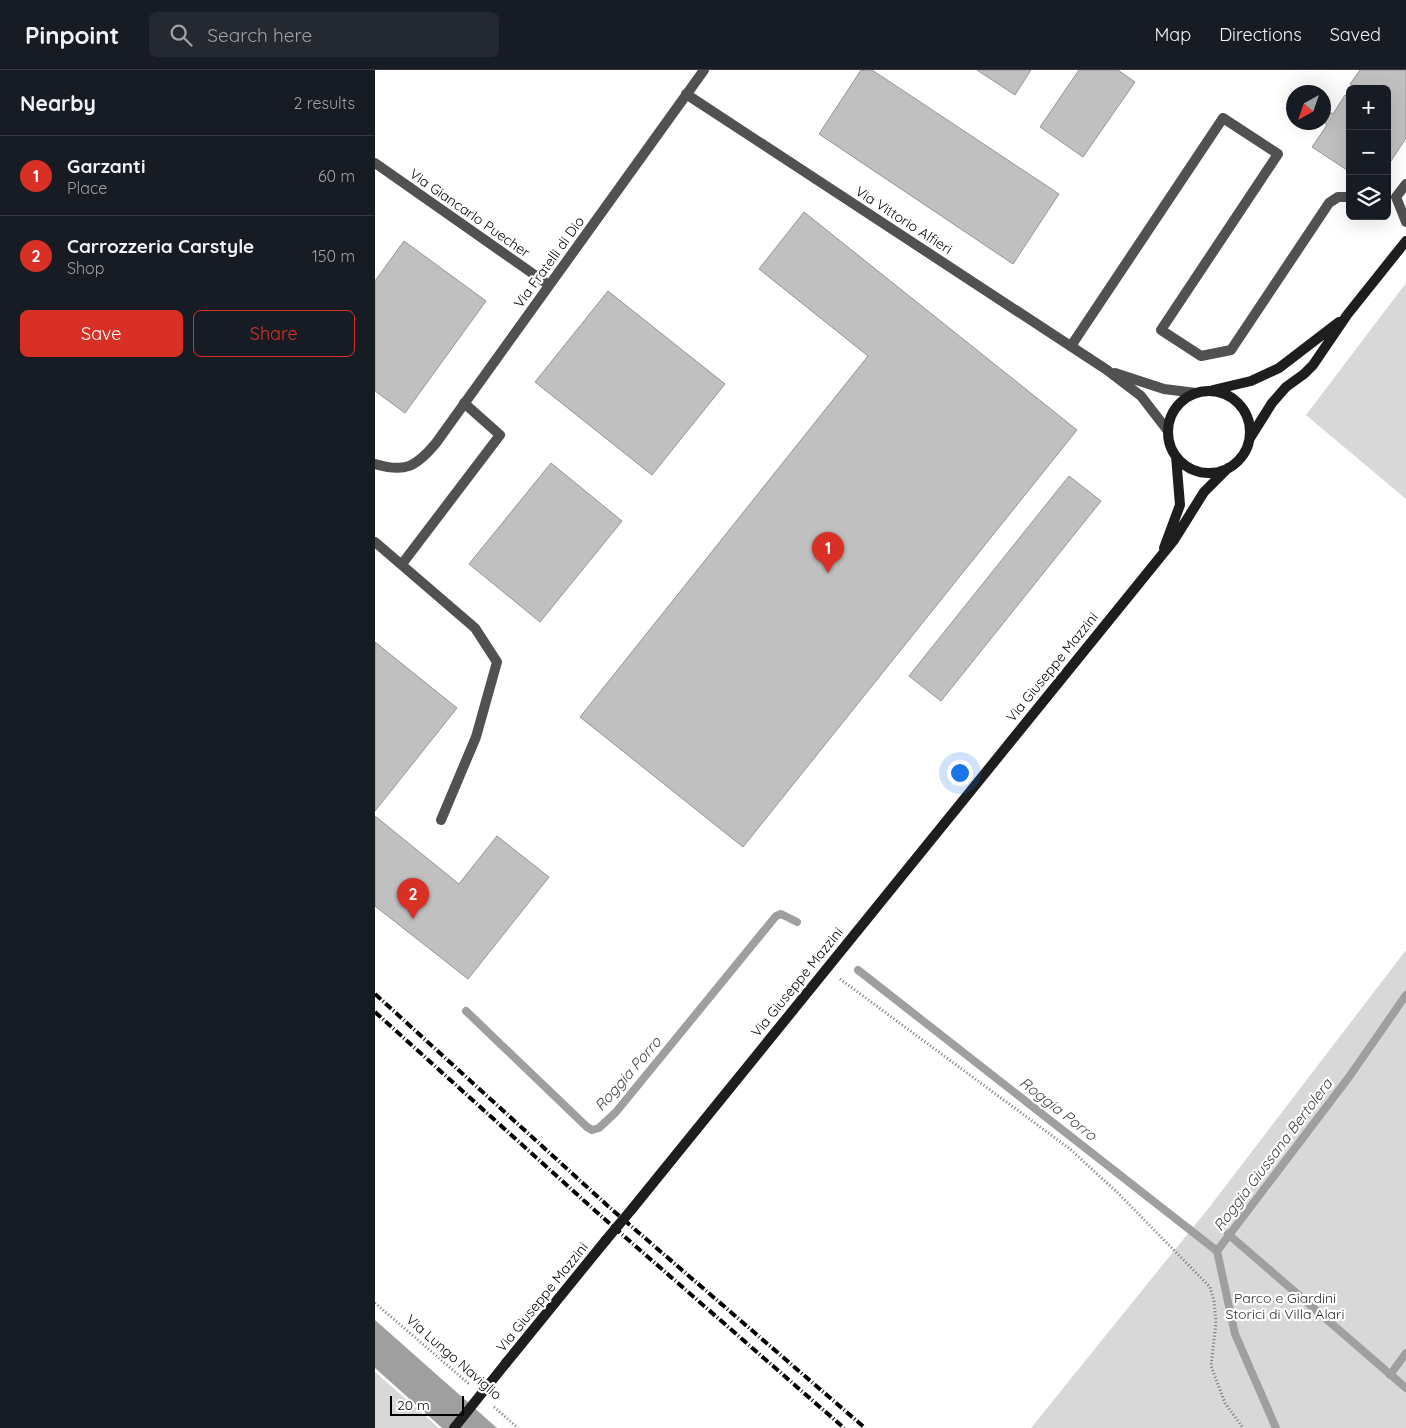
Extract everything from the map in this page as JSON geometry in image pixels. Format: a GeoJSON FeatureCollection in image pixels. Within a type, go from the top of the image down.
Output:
{"type":"FeatureCollection","features":[{"type":"Feature","properties":{"kind":"street","name":"Via Fratelli di Dio"},"geometry":{"type":"LineString","coordinates":[[375,464],[399,470],[411,465],[436,443],[703,70]]}},
{"type":"Feature","properties":{"kind":"street","name":"Via Vittorio Alfieri"},"geometry":{"type":"LineString","coordinates":[[687,94],[1107,370],[1141,396],[1168,431]]}},
{"type":"Feature","properties":{"kind":"street"},"geometry":{"type":"LineString","coordinates":[[1071,346],[1223,118],[1278,154],[1161,330],[1201,356],[1231,350],[1329,203],[1338,197],[1346,197]]}},
{"type":"Feature","properties":{"kind":"street","name":"Via Giancarlo Puecher"},"geometry":{"type":"LineString","coordinates":[[375,163],[549,285]]}},
{"type":"Feature","properties":{"kind":"street"},"geometry":{"type":"LineString","coordinates":[[1406,184],[1392,197],[1406,222]]}},
{"type":"Feature","properties":{"kind":"street","name":"Via Giuseppe Mazzini"},"geometry":{"type":"LineString","coordinates":[[454,1428],[825,968],[1174,540],[1204,492],[1241,458],[1272,403],[1286,387],[1308,370],[1347,315],[1406,241]]}},
{"type":"Feature","properties":{"kind":"street","name":"Via Giuseppe Mazzini"},"geometry":{"type":"LineString","coordinates":[[1162,553],[1180,505],[1175,455],[1170,444],[1168,431],[1170,419],[1176,408],[1185,398],[1196,393],[1251,380],[1273,371],[1293,358],[1347,315]]}},
{"type":"Feature","properties":{"kind":"street","name":"Via Vittorio Alfieri"},"geometry":{"type":"LineString","coordinates":[[1107,370],[1164,389],[1196,393]]}},
{"type":"Feature","properties":{"kind":"street","name":"Via Giuseppe Mazzini"},"geometry":{"type":"LineString","coordinates":[[1209,391],[1225,394],[1242,407],[1249,422],[1250,439]]}},
{"type":"Feature","properties":{"kind":"street"},"geometry":{"type":"LineString","coordinates":[[402,564],[499,435],[464,403]]}},
{"type":"Feature","properties":{"kind":"street"},"geometry":{"type":"LineString","coordinates":[[1175,455],[1184,464],[1199,471],[1211,473],[1228,468]]}},
{"type":"Feature","properties":{"kind":"street"},"geometry":{"type":"LineString","coordinates":[[375,542],[475,628],[497,662],[476,737],[441,820]]}},
{"type":"Feature","properties":{"kind":"path"},"geometry":{"type":"LineString","coordinates":[[825,968],[1070,1149],[1120,1195],[1210,1287],[1215,1300],[1216,1323],[1211,1366],[1225,1403],[1243,1428]]}},
{"type":"Feature","properties":{"kind":"path","name":"Via Lungo Naviglio"},"geometry":{"type":"LineString","coordinates":[[375,1303],[475,1391]]}},
{"type":"Feature","properties":{"kind":"path","name":"Via Lungo Naviglio"},"geometry":{"type":"LineString","coordinates":[[489,1403],[518,1428]]}},
{"type":"Feature","properties":{"kind":"green space"},"geometry":{"type":"Polygon","coordinates":[[[1406,283],[1406,499],[1306,415],[1406,283]]]}},
{"type":"Feature","properties":{"kind":"green space","name":"Parco e Giardini Storici di Villa Alari"},"geometry":{"type":"Polygon","coordinates":[[[1406,950],[1406,1428],[1031,1428],[1211,1205],[1406,950]]]}},
{"type":"Feature","properties":{"kind":"green space"},"geometry":{"type":"Polygon","coordinates":[[[375,1372],[439,1428],[375,1428],[375,1372]]]}},
{"type":"Feature","properties":{"kind":"shaded area"},"geometry":{"type":"Polygon","coordinates":[[[375,1320],[497,1428],[442,1428],[375,1368],[375,1320]]]}},
{"type":"Feature","properties":{"kind":"building"},"geometry":{"type":"Polygon","coordinates":[[[861,70],[872,70],[1059,194],[1013,264],[819,134],[861,70]]]}},
{"type":"Feature","properties":{"kind":"building"},"geometry":{"type":"Polygon","coordinates":[[[977,70],[1031,70],[1015,95],[977,70]]]}},
{"type":"Feature","properties":{"kind":"building"},"geometry":{"type":"Polygon","coordinates":[[[1079,70],[1118,70],[1135,82],[1083,157],[1040,127],[1079,70]]]}},
{"type":"Feature","properties":{"kind":"building"},"geometry":{"type":"Polygon","coordinates":[[[1360,70],[1406,70],[1406,138],[1391,161],[1391,85],[1350,84],[1360,70]]]}},
{"type":"Feature","properties":{"kind":"building"},"geometry":{"type":"Polygon","coordinates":[[[1346,96],[1346,169],[1312,147],[1324,130],[1331,130],[1331,113],[1333,114],[1346,96]]]}},
{"type":"Feature","properties":{"kind":"building"},"geometry":{"type":"Polygon","coordinates":[[[804,212],[1077,430],[743,847],[580,717],[868,356],[759,269],[804,212]]]}},
{"type":"Feature","properties":{"kind":"building"},"geometry":{"type":"Polygon","coordinates":[[[404,241],[486,301],[405,413],[375,391],[375,281],[404,241]]]}},
{"type":"Feature","properties":{"kind":"building"},"geometry":{"type":"Polygon","coordinates":[[[608,291],[725,384],[652,475],[535,382],[608,291]]]}},
{"type":"Feature","properties":{"kind":"building"},"geometry":{"type":"Polygon","coordinates":[[[551,463],[622,521],[540,622],[469,564],[551,463]]]}},
{"type":"Feature","properties":{"kind":"building"},"geometry":{"type":"Polygon","coordinates":[[[1069,476],[1101,501],[941,701],[909,676],[1069,476]]]}},
{"type":"Feature","properties":{"kind":"building"},"geometry":{"type":"Polygon","coordinates":[[[375,642],[457,708],[375,811],[375,642]]]}},
{"type":"Feature","properties":{"kind":"building"},"geometry":{"type":"Polygon","coordinates":[[[375,816],[459,884],[497,836],[549,877],[468,979],[375,906],[375,816]]]}},
{"type":"Feature","properties":{"kind":"waterway","name":"Roggia Porro"},"geometry":{"type":"LineString","coordinates":[[466,1011],[592,1130],[599,1128],[616,1112],[776,916],[781,914],[797,922]]}},
{"type":"Feature","properties":{"kind":"waterway","name":"Roggia Porro"},"geometry":{"type":"LineString","coordinates":[[858,970],[1217,1251]]}},
{"type":"Feature","properties":{"kind":"waterway","name":"Roggia Giussana Bertolera"},"geometry":{"type":"LineString","coordinates":[[1276,1428],[1235,1334],[1217,1251],[1349,1077],[1406,995]]}},
{"type":"Feature","properties":{"kind":"waterway"},"geometry":{"type":"LineString","coordinates":[[1228,1234],[1406,1388]]}},
{"type":"Feature","properties":{"kind":"waterway"},"geometry":{"type":"LineString","coordinates":[[1390,1375],[1406,1353]]}},
{"type":"Feature","properties":{"kind":"railway"},"geometry":{"type":"LineString","coordinates":[[375,994],[609,1207],[865,1428]]}},
{"type":"Feature","properties":{"kind":"railway"},"geometry":{"type":"LineString","coordinates":[[375,1012],[601,1216],[844,1428]]}},
{"type":"Feature","properties":{"kind":"place","name":"Garzanti"},"geometry":{"type":"Point","coordinates":[828,573]}},
{"type":"Feature","properties":{"kind":"place","name":"Carrozzeria Carstyle"},"geometry":{"type":"Point","coordinates":[413,919]}}]}
